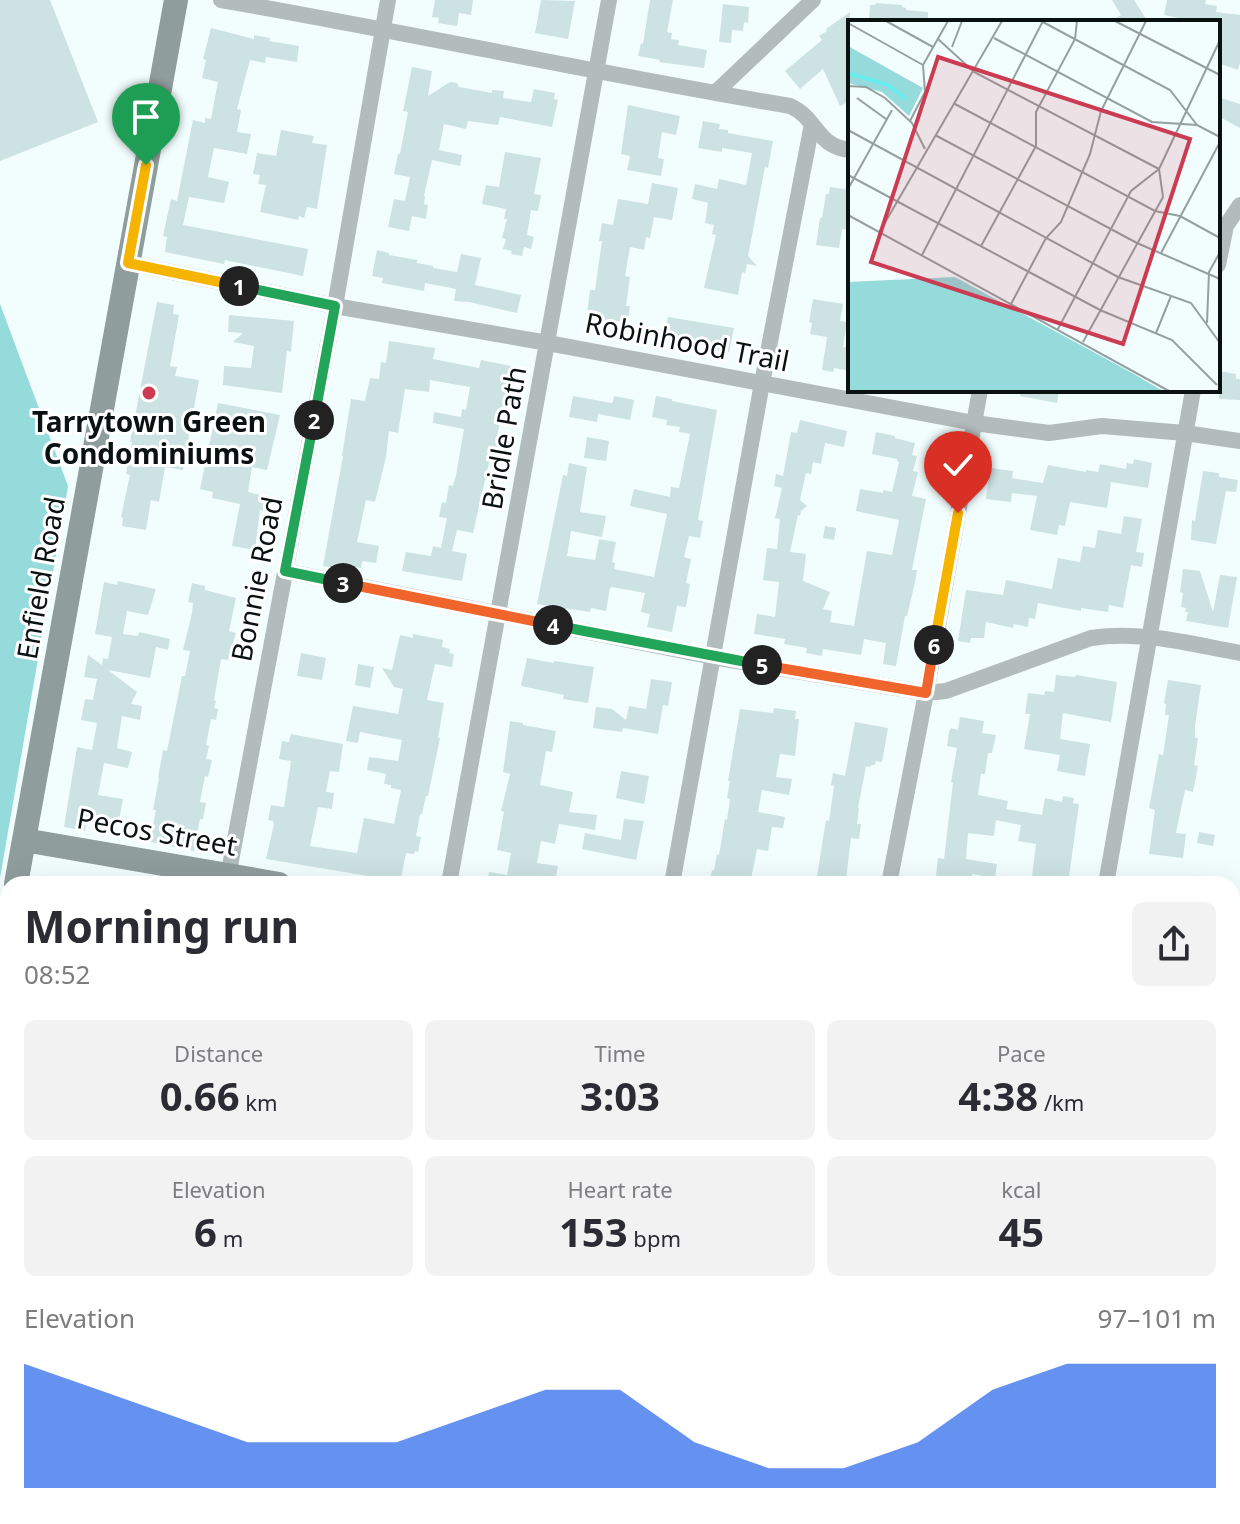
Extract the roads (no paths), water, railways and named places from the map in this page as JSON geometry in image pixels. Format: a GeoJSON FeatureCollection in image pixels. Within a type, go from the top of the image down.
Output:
{"type":"FeatureCollection","features":[{"type":"Feature","properties":{"kind":"street","name":"Enfield Road"},"geometry":{"type":"LineString","coordinates":[[17,876],[176,0]]}},
{"type":"Feature","properties":{"kind":"street"},"geometry":{"type":"LineString","coordinates":[[221,0],[790,106],[806,115],[823,138],[837,149],[848,150]]}},
{"type":"Feature","properties":{"kind":"street","name":"Bonnie Road"},"geometry":{"type":"LineString","coordinates":[[228,876],[335,306],[388,0]]}},
{"type":"Feature","properties":{"kind":"street","name":"Bridle Path"},"geometry":{"type":"LineString","coordinates":[[450,876],[609,0]]}},
{"type":"Feature","properties":{"kind":"street"},"geometry":{"type":"LineString","coordinates":[[715,93],[813,0]]}},
{"type":"Feature","properties":{"kind":"street"},"geometry":{"type":"LineString","coordinates":[[673,876],[812,124]]}},
{"type":"Feature","properties":{"kind":"street"},"geometry":{"type":"LineString","coordinates":[[1220,257],[1228,226],[1240,205]]}},
{"type":"Feature","properties":{"kind":"street","name":"Robinhood Trail"},"geometry":{"type":"LineString","coordinates":[[128,263],[335,306],[974,423],[1049,433],[1102,426],[1240,441]]}},
{"type":"Feature","properties":{"kind":"street"},"geometry":{"type":"LineString","coordinates":[[891,876],[980,392]]}},
{"type":"Feature","properties":{"kind":"street"},"geometry":{"type":"LineString","coordinates":[[1107,876],[1193,392]]}},
{"type":"Feature","properties":{"kind":"street"},"geometry":{"type":"LineString","coordinates":[[285,571],[713,657],[926,693],[946,691],[1091,638],[1114,635],[1148,636],[1240,653]]}},
{"type":"Feature","properties":{"kind":"street","name":"Pecos Street"},"geometry":{"type":"LineString","coordinates":[[24,840],[211,876]]}},
{"type":"Feature","properties":{"kind":"place","name":"Tarrytown Green Condominiums"},"geometry":{"type":"Point","coordinates":[149,393]}}]}
